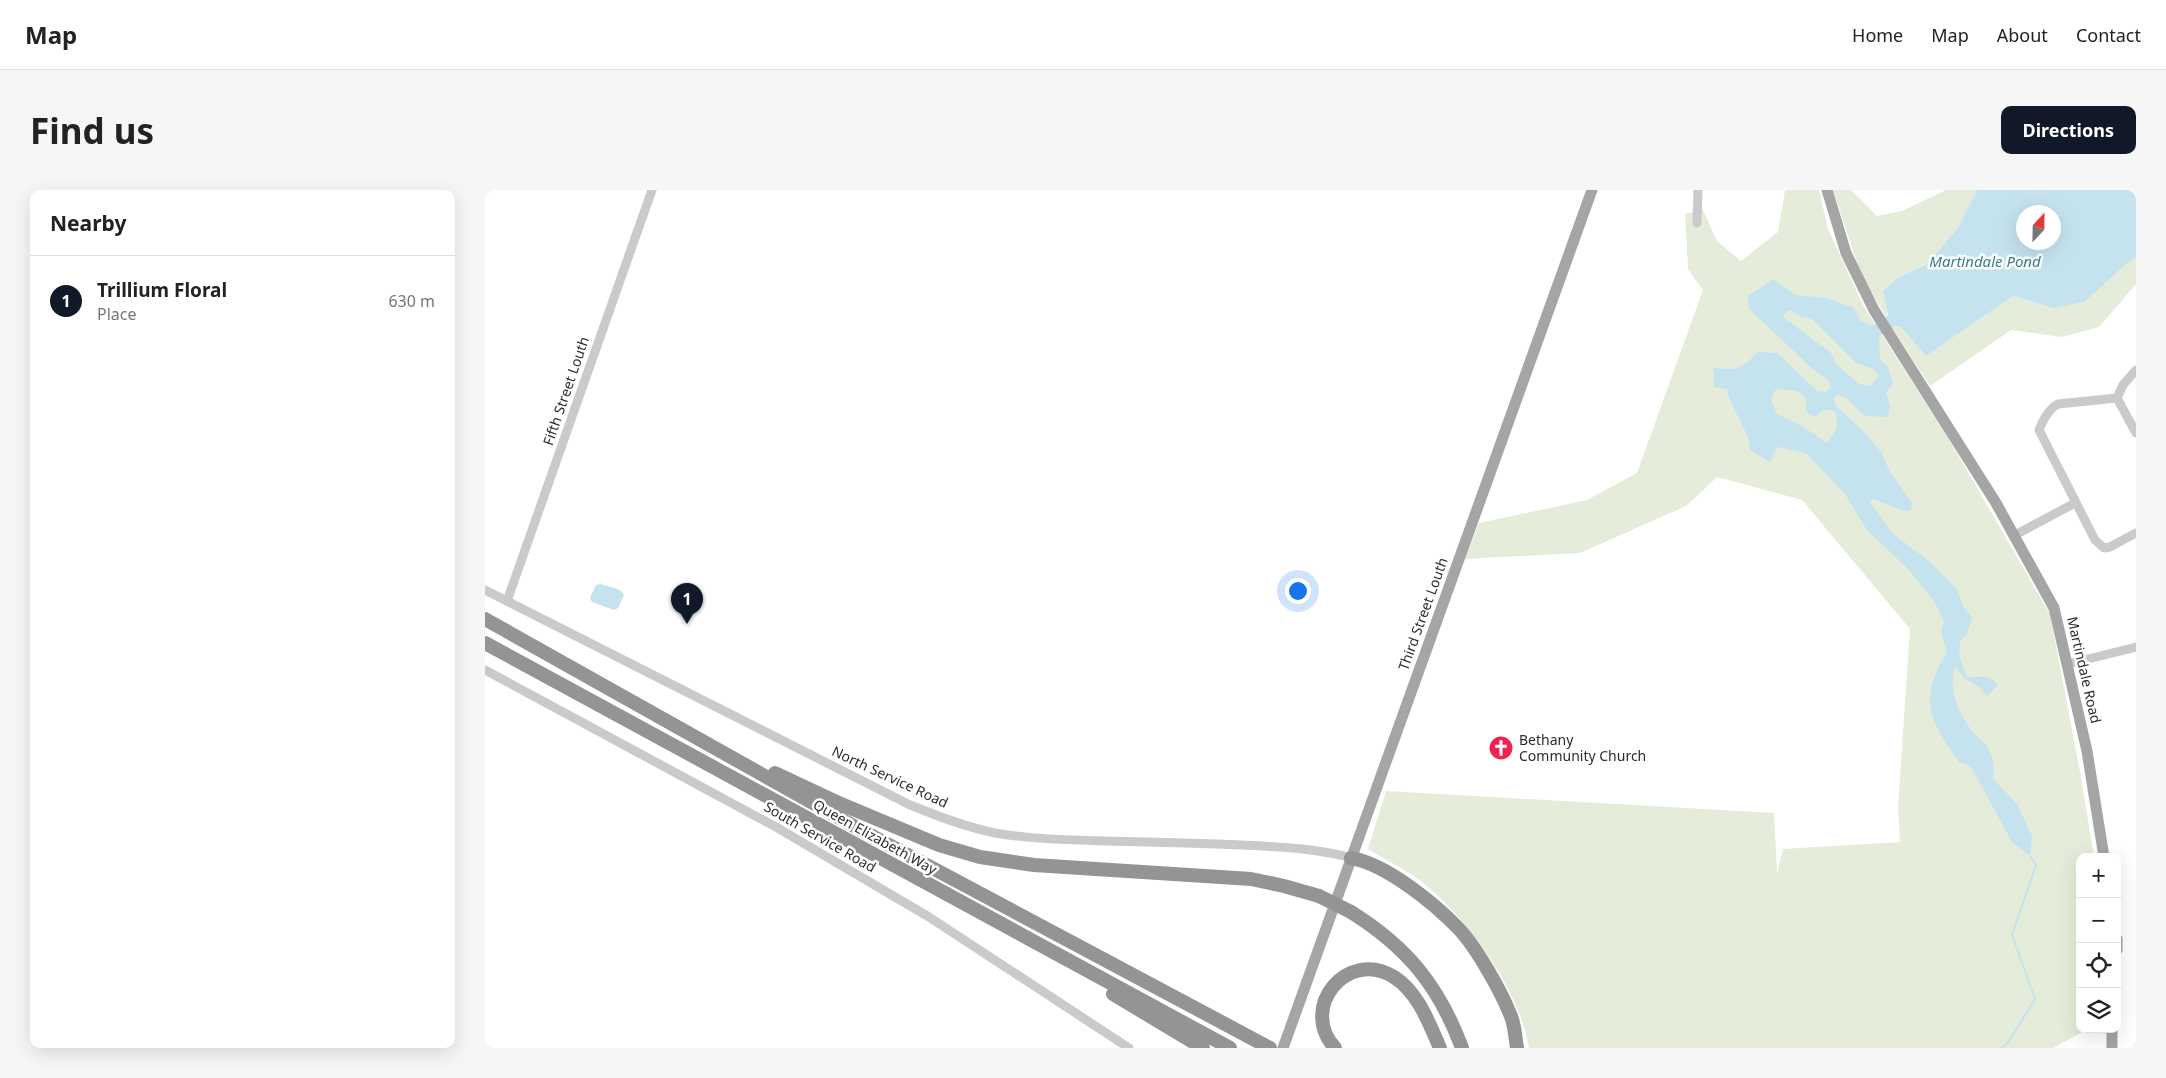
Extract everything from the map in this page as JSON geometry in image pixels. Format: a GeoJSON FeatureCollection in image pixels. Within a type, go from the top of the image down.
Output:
{"type":"FeatureCollection","features":[{"type":"Feature","properties":{"kind":"highway","name":"Queen Elizabeth Way"},"geometry":{"type":"LineString","coordinates":[[485,619],[861,830],[1267,1047]]}},
{"type":"Feature","properties":{"kind":"highway","name":"Queen Elizabeth Way"},"geometry":{"type":"LineString","coordinates":[[485,643],[1230,1048]]}},
{"type":"Feature","properties":{"kind":"highway"},"geometry":{"type":"LineString","coordinates":[[659,717],[841,804],[939,845],[980,857],[1034,864],[1251,879],[1319,896],[1351,912],[1398,945],[1439,997],[1453,1024],[1462,1048]]}},
{"type":"Feature","properties":{"kind":"highway"},"geometry":{"type":"LineString","coordinates":[[1351,858],[1381,869],[1411,887],[1460,930],[1485,968],[1511,1016],[1517,1048]]}},
{"type":"Feature","properties":{"kind":"highway"},"geometry":{"type":"LineString","coordinates":[[1335,1048],[1330,1042],[1322,1019],[1324,1003],[1331,988],[1339,978],[1357,970],[1378,970],[1394,977],[1407,988],[1429,1022],[1439,1048]]}},
{"type":"Feature","properties":{"kind":"highway"},"geometry":{"type":"LineString","coordinates":[[1089,971],[1109,992],[1203,1048]]}},
{"type":"Feature","properties":{"kind":"main road","name":"Third Street Louth"},"geometry":{"type":"LineString","coordinates":[[1283,1048],[1592,190]]}},
{"type":"Feature","properties":{"kind":"main road","name":"Martindale Road"},"geometry":{"type":"LineString","coordinates":[[1827,190],[1845,252],[1874,310],[1996,503],[2054,608],[2087,751],[2103,853]]}},
{"type":"Feature","properties":{"kind":"main road"},"geometry":{"type":"LineString","coordinates":[[2112,1033],[2112,1048]]}},
{"type":"Feature","properties":{"kind":"street","name":"Fifth Street Louth"},"geometry":{"type":"LineString","coordinates":[[507,601],[652,190]]}},
{"type":"Feature","properties":{"kind":"street"},"geometry":{"type":"LineString","coordinates":[[1697,223],[1698,190]]}},
{"type":"Feature","properties":{"kind":"street"},"geometry":{"type":"LineString","coordinates":[[2117,398],[2123,385],[2136,370]]}},
{"type":"Feature","properties":{"kind":"street"},"geometry":{"type":"LineString","coordinates":[[2117,398],[2136,432]]}},
{"type":"Feature","properties":{"kind":"street"},"geometry":{"type":"LineString","coordinates":[[2117,398],[2058,404],[2054,406],[2041,424],[2041,434],[2095,540],[2105,548],[2136,533]]}},
{"type":"Feature","properties":{"kind":"street"},"geometry":{"type":"LineString","coordinates":[[2015,535],[2075,503]]}},
{"type":"Feature","properties":{"kind":"street","name":"North Service Road"},"geometry":{"type":"LineString","coordinates":[[485,590],[909,804],[939,817],[970,827],[996,833],[1050,839],[1285,847],[1321,851],[1351,858]]}},
{"type":"Feature","properties":{"kind":"street"},"geometry":{"type":"LineString","coordinates":[[2068,664],[2136,647]]}},
{"type":"Feature","properties":{"kind":"street","name":"South Service Road"},"geometry":{"type":"LineString","coordinates":[[485,670],[776,827],[929,917],[1129,1048]]}},
{"type":"Feature","properties":{"kind":"green space"},"geometry":{"type":"Polygon","coordinates":[[[1785,190],[1819,190],[1828,229],[1864,307],[1947,436],[2050,614],[2093,853],[2076,853],[2076,1033],[2081,1033],[2053,1048],[1529,1048],[1524,1026],[1515,1003],[1503,980],[1474,936],[1440,898],[1417,878],[1368,849],[1386,791],[1774,813],[1777,874],[1783,849],[1900,842],[1898,807],[1910,629],[1802,500],[1717,477],[1686,506],[1580,553],[1465,559],[1479,523],[1587,500],[1637,473],[1703,290],[1688,269],[1685,214],[1703,210],[1717,241],[1741,261],[1778,232],[1785,190]]]}},
{"type":"Feature","properties":{"kind":"green space"},"geometry":{"type":"Polygon","coordinates":[[[1833,190],[1851,190],[1877,216],[1902,211],[1946,190],[1977,190],[1957,229],[1927,264],[1898,278],[1886,317],[1861,274],[1833,190]]]}},
{"type":"Feature","properties":{"kind":"green space"},"geometry":{"type":"Polygon","coordinates":[[[2136,258],[2136,284],[2099,327],[2062,337],[2011,330],[1930,386],[1892,328],[1895,326],[1901,327],[1926,356],[2013,296],[2053,308],[2136,258]]]}},
{"type":"Feature","properties":{"kind":"water","name":"Martindale Pond"},"geometry":{"type":"Polygon","coordinates":[[[1977,190],[2136,190],[2136,258],[2126,264],[2084,302],[2053,308],[2013,296],[1926,356],[1901,327],[1895,326],[1879,336],[1880,360],[1887,365],[1893,383],[1886,393],[1890,406],[1888,417],[1865,416],[1846,398],[1837,395],[1833,399],[1837,407],[1864,432],[1882,453],[1889,470],[1912,503],[1911,510],[1904,511],[1873,499],[1870,502],[1892,533],[1930,562],[1957,589],[1964,608],[1972,617],[1967,635],[1960,641],[1959,646],[1963,668],[1967,677],[1988,678],[1995,681],[1998,685],[1987,696],[1979,687],[1964,678],[1955,666],[1953,675],[1954,692],[1962,716],[1974,733],[1985,743],[1990,753],[1994,770],[1993,779],[2017,804],[2032,836],[2030,856],[2012,842],[1970,765],[1959,762],[1940,734],[1934,721],[1930,696],[1932,683],[1947,652],[1941,632],[1944,621],[1934,601],[1908,569],[1867,530],[1845,494],[1806,453],[1777,447],[1770,462],[1750,450],[1747,435],[1727,389],[1714,387],[1713,368],[1738,368],[1758,352],[1778,353],[1817,391],[1826,392],[1831,387],[1829,381],[1815,371],[1749,309],[1748,296],[1773,279],[1796,295],[1827,298],[1854,308],[1860,320],[1872,326],[1888,314],[1883,291],[1898,278],[1927,264],[1957,229],[1977,190]],[[1790,310],[1783,317],[1831,353],[1836,364],[1859,384],[1871,386],[1878,376],[1874,369],[1856,363],[1811,318],[1802,317],[1790,310]],[[1776,389],[1771,399],[1777,414],[1802,426],[1827,443],[1837,428],[1836,413],[1832,410],[1823,410],[1815,417],[1807,412],[1805,397],[1797,391],[1776,389]]]}},
{"type":"Feature","properties":{"kind":"water"},"geometry":{"type":"Polygon","coordinates":[[[601,584],[620,590],[624,595],[618,608],[614,610],[592,602],[590,598],[596,585],[601,584]]]}},
{"type":"Feature","properties":{"kind":"waterway"},"geometry":{"type":"LineString","coordinates":[[2001,1048],[2008,1043],[2035,999],[2012,935],[2036,865],[2030,856]]}},
{"type":"Feature","properties":{"kind":"place","name":"Trillium Floral"},"geometry":{"type":"Point","coordinates":[687,624]}},
{"type":"Feature","properties":{"kind":"place","name":"Bethany Community Church"},"geometry":{"type":"Point","coordinates":[1501,748]}}]}
